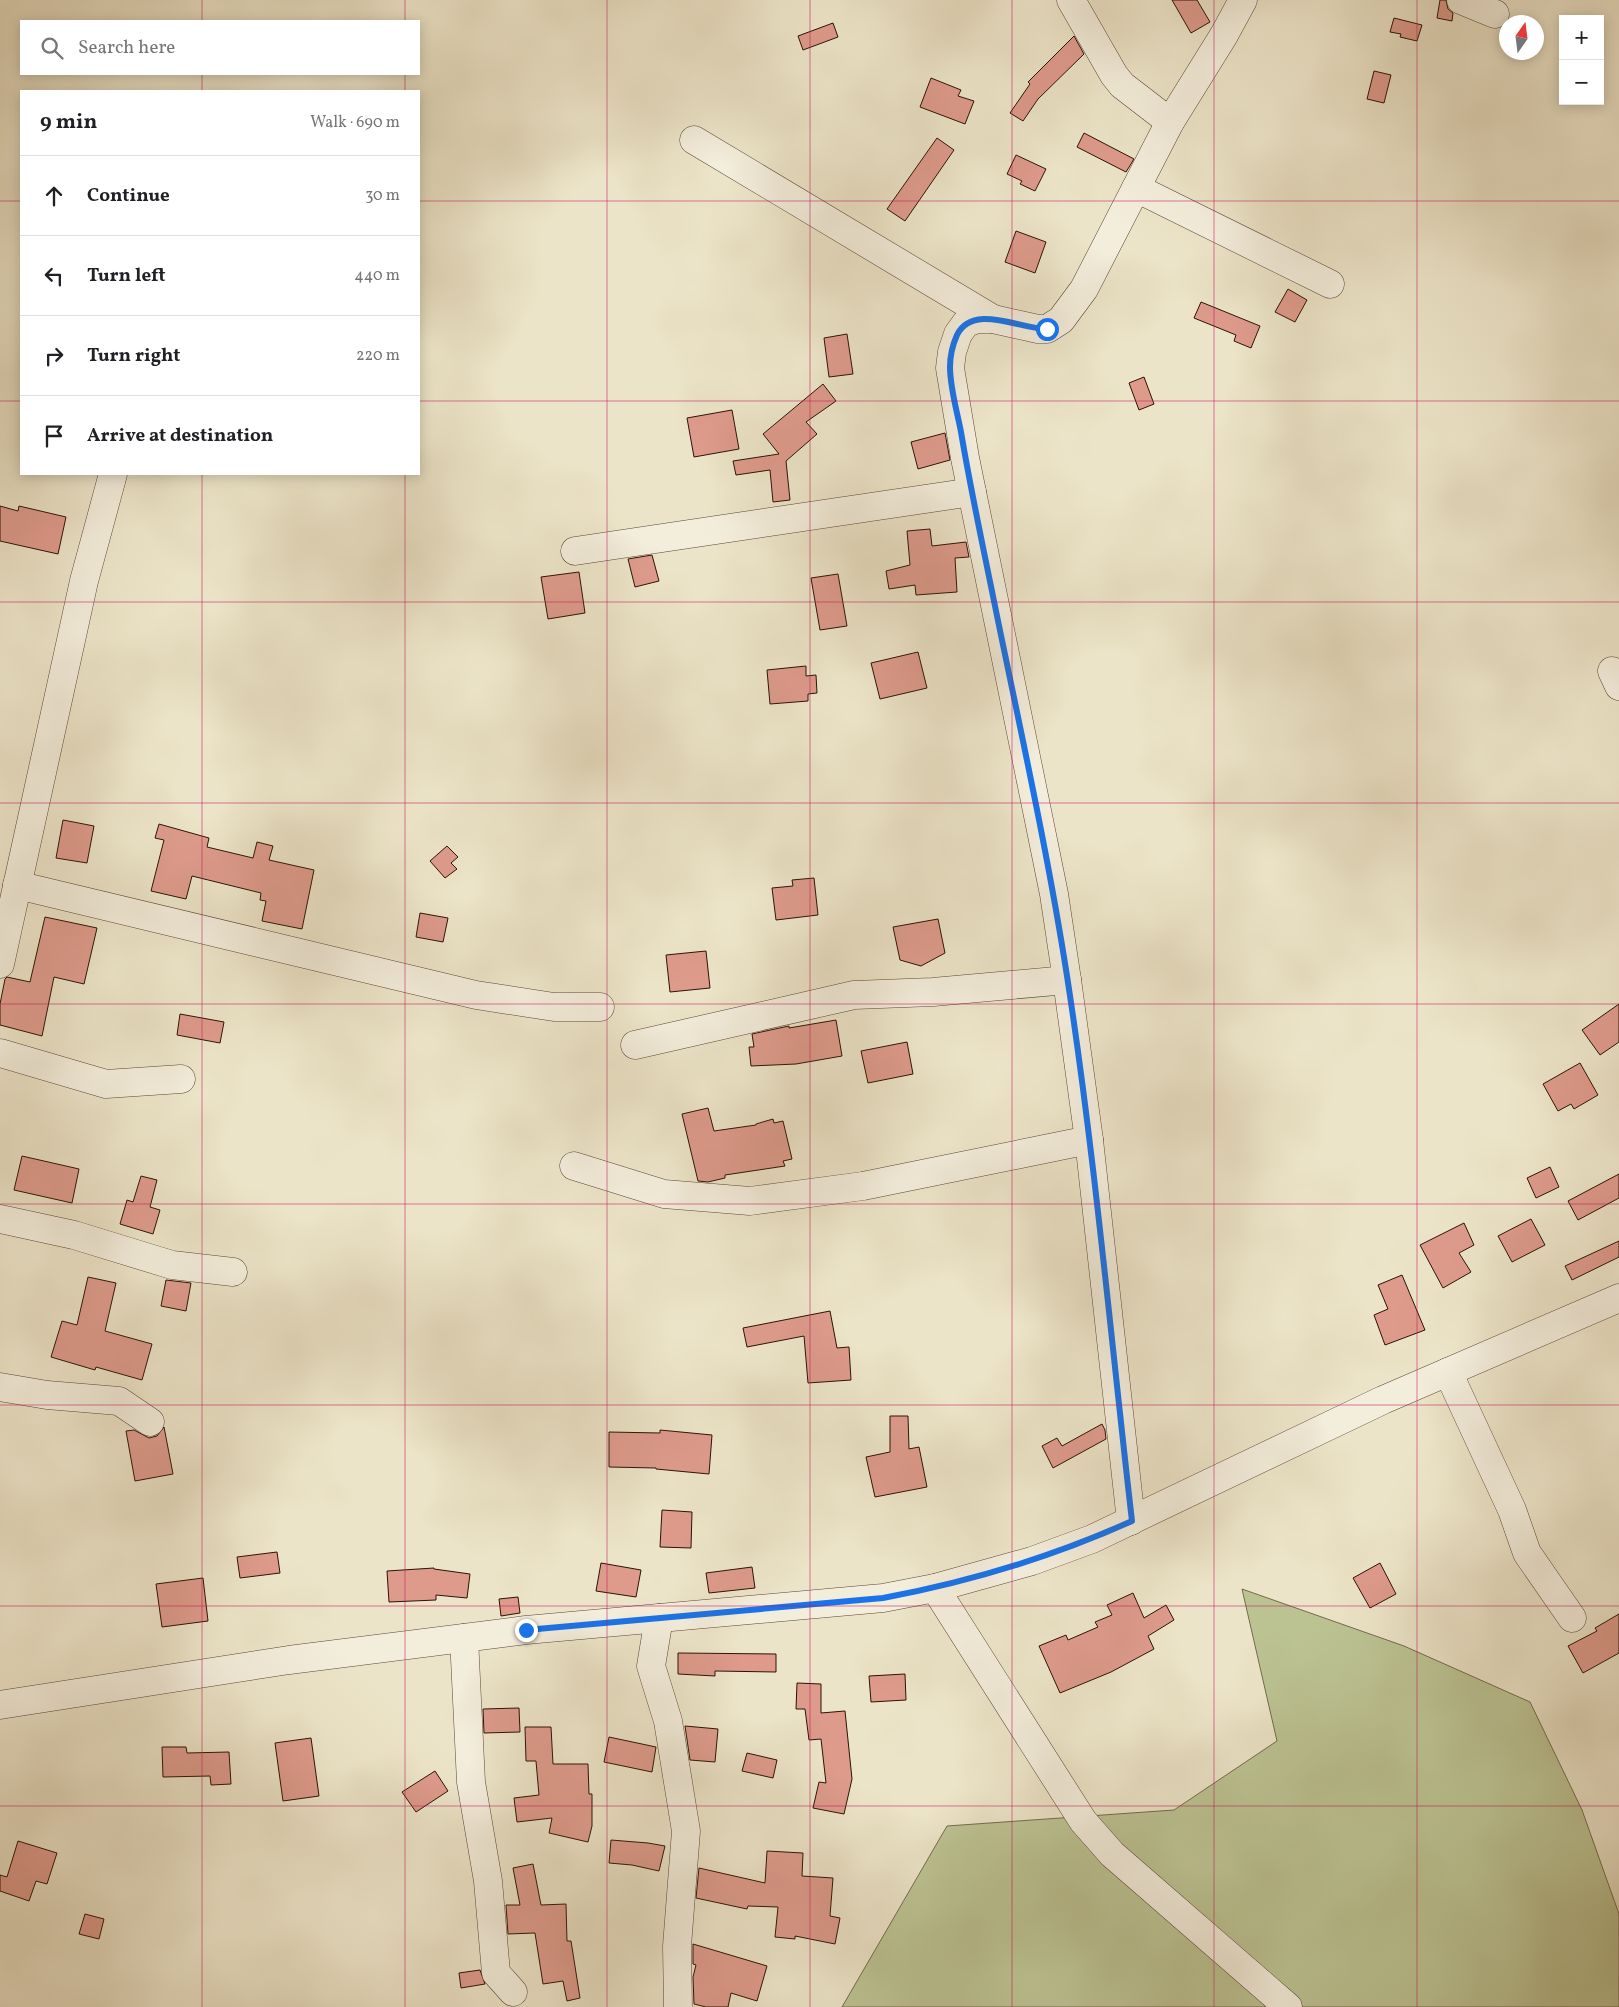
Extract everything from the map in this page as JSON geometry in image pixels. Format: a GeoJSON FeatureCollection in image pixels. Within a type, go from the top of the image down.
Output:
{"type":"FeatureCollection","features":[{"type":"Feature","properties":{"kind":"street"},"geometry":{"type":"LineString","coordinates":[[1071,0],[1114,75],[1122,85],[1170,122]]}},
{"type":"Feature","properties":{"kind":"street"},"geometry":{"type":"LineString","coordinates":[[1132,1521],[1089,1140],[1068,980],[1054,894],[972,492],[950,368],[952,352],[958,334],[966,323],[977,319],[993,320],[1047,329],[1061,320],[1084,289],[1170,122],[1224,35],[1243,0]]}},
{"type":"Feature","properties":{"kind":"street"},"geometry":{"type":"LineString","coordinates":[[1461,0],[1494,14]]}},
{"type":"Feature","properties":{"kind":"street"},"geometry":{"type":"LineString","coordinates":[[694,140],[993,320]]}},
{"type":"Feature","properties":{"kind":"street"},"geometry":{"type":"LineString","coordinates":[[1136,188],[1330,284]]}},
{"type":"Feature","properties":{"kind":"street"},"geometry":{"type":"LineString","coordinates":[[0,964],[84,581],[113,475]]}},
{"type":"Feature","properties":{"kind":"street"},"geometry":{"type":"LineString","coordinates":[[576,551],[972,492]]}},
{"type":"Feature","properties":{"kind":"street"},"geometry":{"type":"LineString","coordinates":[[17,885],[476,995],[554,1007],[600,1007]]}},
{"type":"Feature","properties":{"kind":"street"},"geometry":{"type":"LineString","coordinates":[[635,1045],[854,995],[933,992],[1068,980]]}},
{"type":"Feature","properties":{"kind":"street"},"geometry":{"type":"LineString","coordinates":[[0,1054],[106,1084],[181,1079]]}},
{"type":"Feature","properties":{"kind":"street"},"geometry":{"type":"LineString","coordinates":[[574,1166],[664,1194],[750,1201],[863,1186],[1089,1140]]}},
{"type":"Feature","properties":{"kind":"street"},"geometry":{"type":"LineString","coordinates":[[0,1219],[74,1235],[172,1265],[233,1272]]}},
{"type":"Feature","properties":{"kind":"street"},"geometry":{"type":"LineString","coordinates":[[0,1705],[289,1660],[526,1630],[883,1598],[935,1588],[1032,1561],[1092,1539],[1383,1400],[1619,1298]]}},
{"type":"Feature","properties":{"kind":"street"},"geometry":{"type":"LineString","coordinates":[[1448,1372],[1512,1510],[1527,1553],[1572,1618]]}},
{"type":"Feature","properties":{"kind":"street"},"geometry":{"type":"LineString","coordinates":[[0,1387],[47,1395],[119,1401],[150,1422]]}},
{"type":"Feature","properties":{"kind":"street"},"geometry":{"type":"LineString","coordinates":[[935,1588],[1083,1822],[1112,1854],[1288,2007]]}},
{"type":"Feature","properties":{"kind":"street"},"geometry":{"type":"LineString","coordinates":[[659,1618],[651,1666],[668,1721],[686,1831],[676,1946],[678,2007]]}},
{"type":"Feature","properties":{"kind":"street"},"geometry":{"type":"LineString","coordinates":[[464,1638],[471,1782],[488,1881],[496,1973],[513,1992]]}},
{"type":"Feature","properties":{"kind":"green space"},"geometry":{"type":"Polygon","coordinates":[[[1242,1589],[1404,1646],[1530,1702],[1582,1810],[1619,1914],[1619,2007],[842,2007],[947,1826],[1174,1810],[1277,1741],[1242,1589]]]}},
{"type":"Feature","properties":{"kind":"building"},"geometry":{"type":"Polygon","coordinates":[[[1172,0],[1197,0],[1210,22],[1191,33],[1172,0]]]}},
{"type":"Feature","properties":{"kind":"building"},"geometry":{"type":"Polygon","coordinates":[[[1440,0],[1446,0],[1448,9],[1453,13],[1452,21],[1437,18],[1440,0]]]}},
{"type":"Feature","properties":{"kind":"building"},"geometry":{"type":"Polygon","coordinates":[[[1394,18],[1422,25],[1417,41],[1400,37],[1401,34],[1390,32],[1394,18]]]}},
{"type":"Feature","properties":{"kind":"building"},"geometry":{"type":"Polygon","coordinates":[[[833,23],[838,37],[803,50],[798,36],[833,23]]]}},
{"type":"Feature","properties":{"kind":"building"},"geometry":{"type":"Polygon","coordinates":[[[1074,36],[1084,54],[1038,99],[1023,121],[1010,113],[1030,84],[1028,82],[1074,36]]]}},
{"type":"Feature","properties":{"kind":"building"},"geometry":{"type":"Polygon","coordinates":[[[1374,71],[1391,75],[1384,103],[1367,99],[1374,71]]]}},
{"type":"Feature","properties":{"kind":"building"},"geometry":{"type":"Polygon","coordinates":[[[931,78],[961,90],[958,96],[974,101],[965,124],[920,107],[931,78]]]}},
{"type":"Feature","properties":{"kind":"building"},"geometry":{"type":"Polygon","coordinates":[[[1084,133],[1134,159],[1126,172],[1077,147],[1084,133]]]}},
{"type":"Feature","properties":{"kind":"building"},"geometry":{"type":"Polygon","coordinates":[[[937,138],[954,150],[905,221],[887,209],[937,138]]]}},
{"type":"Feature","properties":{"kind":"building"},"geometry":{"type":"Polygon","coordinates":[[[1016,155],[1046,169],[1035,191],[1020,184],[1022,181],[1007,174],[1016,155]]]}},
{"type":"Feature","properties":{"kind":"building"},"geometry":{"type":"Polygon","coordinates":[[[1016,231],[1046,242],[1035,273],[1005,262],[1016,231]]]}},
{"type":"Feature","properties":{"kind":"building"},"geometry":{"type":"Polygon","coordinates":[[[1288,289],[1307,300],[1295,322],[1275,312],[1288,289]]]}},
{"type":"Feature","properties":{"kind":"building"},"geometry":{"type":"Polygon","coordinates":[[[1201,302],[1260,326],[1251,348],[1234,341],[1236,335],[1194,318],[1201,302]]]}},
{"type":"Feature","properties":{"kind":"building"},"geometry":{"type":"Polygon","coordinates":[[[847,334],[853,374],[829,377],[824,338],[847,334]]]}},
{"type":"Feature","properties":{"kind":"building"},"geometry":{"type":"Polygon","coordinates":[[[1144,377],[1154,404],[1139,410],[1129,383],[1144,377]]]}},
{"type":"Feature","properties":{"kind":"building"},"geometry":{"type":"Polygon","coordinates":[[[823,384],[836,401],[806,422],[817,434],[786,461],[790,500],[773,502],[770,470],[736,475],[733,461],[779,454],[763,434],[823,384]]]}},
{"type":"Feature","properties":{"kind":"building"},"geometry":{"type":"Polygon","coordinates":[[[732,410],[739,449],[694,457],[687,418],[732,410]]]}},
{"type":"Feature","properties":{"kind":"building"},"geometry":{"type":"Polygon","coordinates":[[[945,433],[950,460],[918,469],[911,442],[945,433]]]}},
{"type":"Feature","properties":{"kind":"building"},"geometry":{"type":"Polygon","coordinates":[[[0,506],[18,511],[19,506],[66,517],[58,554],[0,541],[0,506]]]}},
{"type":"Feature","properties":{"kind":"building"},"geometry":{"type":"Polygon","coordinates":[[[930,529],[932,546],[966,542],[969,557],[955,558],[957,592],[916,595],[915,585],[889,589],[886,571],[910,565],[907,531],[930,529]]]}},
{"type":"Feature","properties":{"kind":"building"},"geometry":{"type":"Polygon","coordinates":[[[652,555],[659,581],[635,587],[628,559],[652,555]]]}},
{"type":"Feature","properties":{"kind":"building"},"geometry":{"type":"Polygon","coordinates":[[[579,572],[585,613],[548,619],[541,577],[579,572]]]}},
{"type":"Feature","properties":{"kind":"building"},"geometry":{"type":"Polygon","coordinates":[[[838,574],[847,626],[820,630],[811,578],[838,574]]]}},
{"type":"Feature","properties":{"kind":"building"},"geometry":{"type":"Polygon","coordinates":[[[918,652],[927,688],[880,699],[871,663],[918,652]]]}},
{"type":"Feature","properties":{"kind":"building"},"geometry":{"type":"Polygon","coordinates":[[[806,666],[806,676],[816,675],[817,693],[808,694],[808,701],[770,704],[767,670],[806,666]]]}},
{"type":"Feature","properties":{"kind":"building"},"geometry":{"type":"Polygon","coordinates":[[[63,820],[94,826],[87,863],[56,858],[63,820]]]}},
{"type":"Feature","properties":{"kind":"building"},"geometry":{"type":"Polygon","coordinates":[[[159,824],[209,838],[207,847],[253,858],[257,842],[273,846],[269,860],[314,870],[302,929],[262,921],[266,901],[260,900],[261,893],[192,876],[186,899],[151,891],[164,840],[155,838],[159,824]]]}},
{"type":"Feature","properties":{"kind":"building"},"geometry":{"type":"Polygon","coordinates":[[[447,846],[458,857],[451,863],[457,869],[445,878],[430,861],[447,846]]]}},
{"type":"Feature","properties":{"kind":"building"},"geometry":{"type":"Polygon","coordinates":[[[814,878],[818,915],[776,920],[772,888],[793,886],[792,880],[814,878]]]}},
{"type":"Feature","properties":{"kind":"building"},"geometry":{"type":"Polygon","coordinates":[[[420,913],[448,918],[443,942],[416,937],[420,913]]]}},
{"type":"Feature","properties":{"kind":"building"},"geometry":{"type":"Polygon","coordinates":[[[45,917],[97,928],[84,984],[54,977],[42,1036],[0,1025],[0,1004],[7,977],[30,982],[45,917]]]}},
{"type":"Feature","properties":{"kind":"building"},"geometry":{"type":"Polygon","coordinates":[[[938,919],[945,953],[921,966],[900,960],[893,927],[938,919]]]}},
{"type":"Feature","properties":{"kind":"building"},"geometry":{"type":"Polygon","coordinates":[[[706,951],[710,988],[670,992],[666,955],[706,951]]]}},
{"type":"Feature","properties":{"kind":"building"},"geometry":{"type":"Polygon","coordinates":[[[1619,1004],[1619,1042],[1600,1055],[1582,1030],[1619,1004]]]}},
{"type":"Feature","properties":{"kind":"building"},"geometry":{"type":"Polygon","coordinates":[[[180,1014],[224,1022],[220,1043],[177,1035],[180,1014]]]}},
{"type":"Feature","properties":{"kind":"building"},"geometry":{"type":"Polygon","coordinates":[[[836,1020],[842,1056],[796,1064],[751,1066],[749,1047],[754,1047],[752,1034],[789,1026],[789,1028],[836,1020]]]}},
{"type":"Feature","properties":{"kind":"building"},"geometry":{"type":"Polygon","coordinates":[[[907,1042],[913,1074],[868,1083],[861,1051],[907,1042]]]}},
{"type":"Feature","properties":{"kind":"building"},"geometry":{"type":"Polygon","coordinates":[[[1580,1063],[1598,1095],[1574,1109],[1571,1104],[1558,1111],[1543,1084],[1580,1063]]]}},
{"type":"Feature","properties":{"kind":"building"},"geometry":{"type":"Polygon","coordinates":[[[708,1108],[714,1131],[756,1125],[773,1119],[774,1123],[783,1121],[792,1159],[783,1161],[785,1166],[725,1175],[725,1178],[708,1182],[698,1181],[682,1114],[708,1108]]]}},
{"type":"Feature","properties":{"kind":"building"},"geometry":{"type":"Polygon","coordinates":[[[22,1156],[79,1169],[72,1203],[14,1190],[22,1156]]]}},
{"type":"Feature","properties":{"kind":"building"},"geometry":{"type":"Polygon","coordinates":[[[1550,1167],[1559,1187],[1536,1198],[1527,1178],[1550,1167]]]}},
{"type":"Feature","properties":{"kind":"building"},"geometry":{"type":"Polygon","coordinates":[[[1619,1174],[1619,1198],[1578,1220],[1568,1201],[1619,1174]]]}},
{"type":"Feature","properties":{"kind":"building"},"geometry":{"type":"Polygon","coordinates":[[[141,1176],[157,1180],[150,1207],[160,1210],[153,1234],[120,1224],[127,1200],[133,1202],[141,1176]]]}},
{"type":"Feature","properties":{"kind":"building"},"geometry":{"type":"Polygon","coordinates":[[[1531,1219],[1545,1245],[1512,1262],[1498,1236],[1531,1219]]]}},
{"type":"Feature","properties":{"kind":"building"},"geometry":{"type":"Polygon","coordinates":[[[1464,1223],[1474,1245],[1459,1253],[1471,1272],[1443,1288],[1420,1245],[1464,1223]]]}},
{"type":"Feature","properties":{"kind":"building"},"geometry":{"type":"Polygon","coordinates":[[[1619,1241],[1619,1257],[1572,1280],[1565,1266],[1619,1241]]]}},
{"type":"Feature","properties":{"kind":"building"},"geometry":{"type":"Polygon","coordinates":[[[1402,1275],[1425,1330],[1385,1345],[1374,1315],[1388,1309],[1378,1285],[1402,1275]]]}},
{"type":"Feature","properties":{"kind":"building"},"geometry":{"type":"Polygon","coordinates":[[[88,1277],[116,1283],[105,1331],[152,1344],[142,1380],[96,1367],[95,1370],[51,1357],[62,1321],[77,1325],[88,1277]]]}},
{"type":"Feature","properties":{"kind":"building"},"geometry":{"type":"Polygon","coordinates":[[[166,1280],[191,1283],[186,1311],[161,1306],[166,1280]]]}},
{"type":"Feature","properties":{"kind":"building"},"geometry":{"type":"Polygon","coordinates":[[[830,1311],[837,1348],[849,1347],[851,1380],[808,1383],[804,1336],[747,1347],[743,1328],[830,1311]]]}},
{"type":"Feature","properties":{"kind":"building"},"geometry":{"type":"Polygon","coordinates":[[[890,1416],[908,1416],[909,1449],[919,1447],[927,1487],[875,1497],[866,1457],[890,1452],[890,1416]]]}},
{"type":"Feature","properties":{"kind":"building"},"geometry":{"type":"Polygon","coordinates":[[[1102,1424],[1106,1439],[1053,1468],[1042,1446],[1057,1438],[1062,1446],[1102,1424]]]}},
{"type":"Feature","properties":{"kind":"building"},"geometry":{"type":"Polygon","coordinates":[[[164,1427],[173,1474],[135,1481],[126,1431],[134,1430],[149,1438],[157,1436],[164,1427]]]}},
{"type":"Feature","properties":{"kind":"building"},"geometry":{"type":"Polygon","coordinates":[[[660,1430],[712,1435],[709,1474],[656,1468],[609,1467],[609,1432],[660,1433],[660,1430]]]}},
{"type":"Feature","properties":{"kind":"building"},"geometry":{"type":"Polygon","coordinates":[[[662,1510],[692,1512],[691,1548],[660,1547],[662,1510]]]}},
{"type":"Feature","properties":{"kind":"building"},"geometry":{"type":"Polygon","coordinates":[[[277,1552],[280,1573],[240,1578],[237,1557],[277,1552]]]}},
{"type":"Feature","properties":{"kind":"building"},"geometry":{"type":"Polygon","coordinates":[[[601,1563],[641,1570],[636,1597],[596,1591],[601,1563]]]}},
{"type":"Feature","properties":{"kind":"building"},"geometry":{"type":"Polygon","coordinates":[[[1380,1563],[1396,1594],[1370,1608],[1353,1578],[1380,1563]]]}},
{"type":"Feature","properties":{"kind":"building"},"geometry":{"type":"Polygon","coordinates":[[[752,1567],[755,1588],[709,1593],[706,1573],[752,1567]]]}},
{"type":"Feature","properties":{"kind":"building"},"geometry":{"type":"Polygon","coordinates":[[[434,1568],[470,1574],[467,1598],[436,1595],[436,1600],[389,1602],[387,1571],[434,1568]]]}},
{"type":"Feature","properties":{"kind":"building"},"geometry":{"type":"Polygon","coordinates":[[[203,1578],[208,1621],[162,1627],[156,1584],[203,1578]]]}},
{"type":"Feature","properties":{"kind":"building"},"geometry":{"type":"Polygon","coordinates":[[[1133,1593],[1144,1618],[1166,1605],[1174,1620],[1148,1636],[1154,1649],[1111,1672],[1060,1693],[1039,1646],[1066,1635],[1068,1640],[1098,1627],[1095,1622],[1112,1615],[1107,1605],[1133,1593]]]}},
{"type":"Feature","properties":{"kind":"building"},"geometry":{"type":"Polygon","coordinates":[[[518,1597],[520,1613],[501,1616],[499,1599],[518,1597]]]}},
{"type":"Feature","properties":{"kind":"building"},"geometry":{"type":"Polygon","coordinates":[[[1619,1614],[1619,1653],[1583,1673],[1568,1646],[1597,1631],[1595,1628],[1619,1614]]]}},
{"type":"Feature","properties":{"kind":"building"},"geometry":{"type":"Polygon","coordinates":[[[678,1653],[776,1654],[776,1672],[715,1671],[715,1676],[678,1674],[678,1653]]]}},
{"type":"Feature","properties":{"kind":"building"},"geometry":{"type":"Polygon","coordinates":[[[905,1674],[906,1700],[871,1702],[869,1676],[905,1674]]]}},
{"type":"Feature","properties":{"kind":"building"},"geometry":{"type":"Polygon","coordinates":[[[797,1683],[821,1684],[821,1713],[845,1711],[852,1779],[844,1814],[813,1808],[819,1782],[826,1783],[821,1739],[809,1740],[805,1709],[796,1709],[797,1683]]]}},
{"type":"Feature","properties":{"kind":"building"},"geometry":{"type":"Polygon","coordinates":[[[519,1708],[520,1732],[484,1733],[483,1709],[519,1708]]]}},
{"type":"Feature","properties":{"kind":"building"},"geometry":{"type":"Polygon","coordinates":[[[685,1726],[718,1729],[715,1762],[690,1760],[685,1726]]]}},
{"type":"Feature","properties":{"kind":"building"},"geometry":{"type":"Polygon","coordinates":[[[525,1727],[551,1727],[553,1764],[588,1764],[589,1794],[592,1794],[592,1826],[588,1842],[549,1833],[552,1818],[517,1822],[514,1798],[539,1795],[536,1761],[526,1761],[525,1727]]]}},
{"type":"Feature","properties":{"kind":"building"},"geometry":{"type":"Polygon","coordinates":[[[609,1737],[656,1747],[652,1772],[604,1762],[609,1737]]]}},
{"type":"Feature","properties":{"kind":"building"},"geometry":{"type":"Polygon","coordinates":[[[311,1738],[319,1796],[283,1801],[275,1743],[311,1738]]]}},
{"type":"Feature","properties":{"kind":"building"},"geometry":{"type":"Polygon","coordinates":[[[162,1747],[186,1747],[187,1753],[229,1752],[231,1784],[211,1785],[210,1776],[163,1777],[162,1747]]]}},
{"type":"Feature","properties":{"kind":"building"},"geometry":{"type":"Polygon","coordinates":[[[747,1753],[777,1760],[773,1778],[742,1771],[747,1753]]]}},
{"type":"Feature","properties":{"kind":"building"},"geometry":{"type":"Polygon","coordinates":[[[435,1771],[448,1791],[416,1812],[402,1792],[435,1771]]]}},
{"type":"Feature","properties":{"kind":"building"},"geometry":{"type":"Polygon","coordinates":[[[611,1840],[665,1846],[659,1871],[632,1865],[609,1863],[611,1840]]]}},
{"type":"Feature","properties":{"kind":"building"},"geometry":{"type":"Polygon","coordinates":[[[18,1841],[57,1853],[47,1884],[36,1881],[29,1901],[0,1891],[0,1875],[7,1877],[18,1841]]]}},
{"type":"Feature","properties":{"kind":"building"},"geometry":{"type":"Polygon","coordinates":[[[767,1851],[803,1853],[802,1876],[833,1878],[830,1916],[840,1918],[835,1944],[795,1936],[795,1939],[775,1937],[778,1907],[748,1906],[747,1909],[696,1898],[699,1868],[765,1883],[767,1851]]]}},
{"type":"Feature","properties":{"kind":"building"},"geometry":{"type":"Polygon","coordinates":[[[533,1864],[541,1905],[566,1904],[567,1941],[571,1941],[580,1998],[567,2001],[563,1981],[543,1984],[535,1933],[508,1934],[506,1905],[520,1905],[513,1868],[533,1864]]]}},
{"type":"Feature","properties":{"kind":"building"},"geometry":{"type":"Polygon","coordinates":[[[85,1914],[104,1919],[99,1939],[79,1934],[85,1914]]]}},
{"type":"Feature","properties":{"kind":"building"},"geometry":{"type":"Polygon","coordinates":[[[693,1944],[767,1966],[757,2001],[731,1993],[728,2007],[706,2007],[694,2004],[693,1977],[696,1965],[693,1964],[693,1944]]]}},
{"type":"Feature","properties":{"kind":"building"},"geometry":{"type":"Polygon","coordinates":[[[480,1970],[485,1984],[461,1988],[459,1973],[480,1970]]]}},
{"type":"Feature","properties":{"kind":"route"},"geometry":{"type":"LineString","coordinates":[[526,1630],[883,1598],[935,1588],[1032,1561],[1092,1539],[1132,1521],[1089,1140],[1068,980],[1054,894],[965,458],[950,368],[952,352],[958,334],[966,323],[977,319],[993,320],[1047,329]]}}]}
